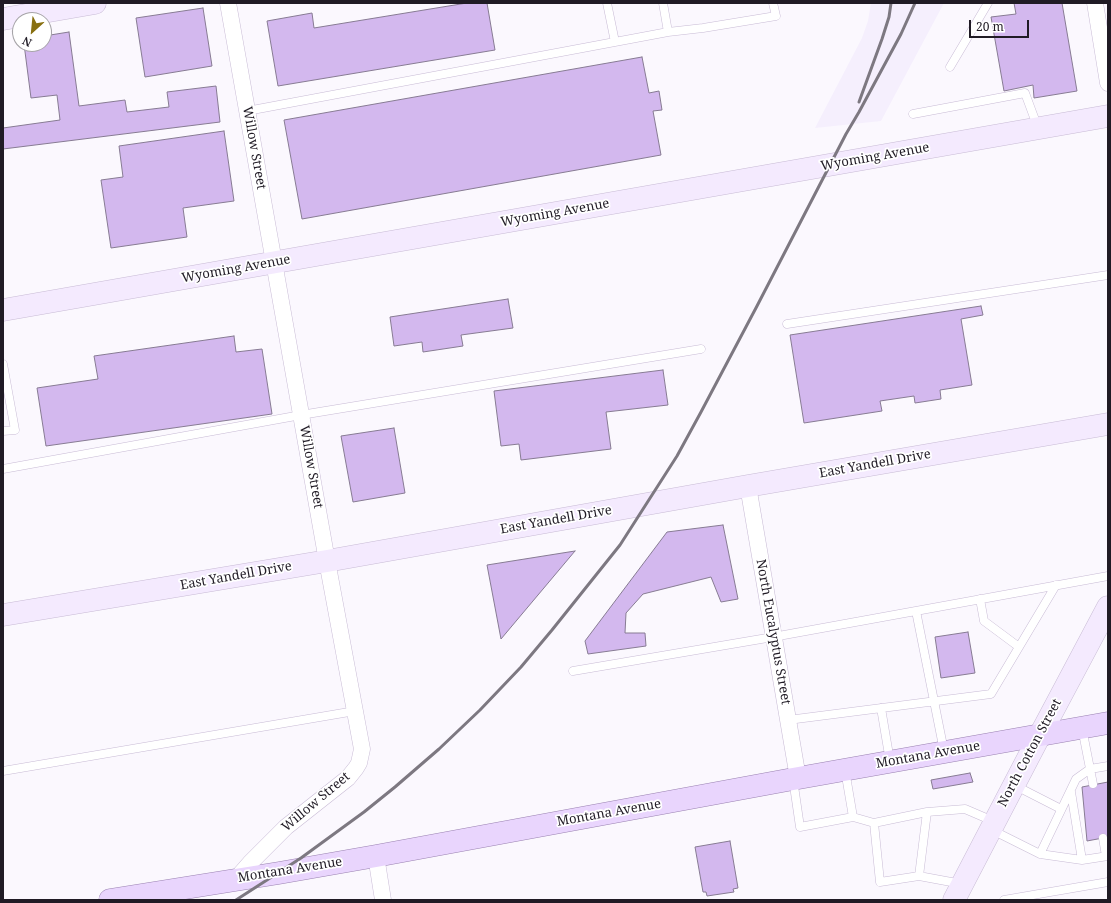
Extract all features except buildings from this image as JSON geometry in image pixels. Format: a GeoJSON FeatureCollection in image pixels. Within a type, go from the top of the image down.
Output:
{"type":"FeatureCollection","features":[{"type":"Feature","properties":{"kind":"main road","name":"Montana Avenue"},"geometry":{"type":"LineString","coordinates":[[110,900],[376,856],[795,778],[1108,723]]}},
{"type":"Feature","properties":{"kind":"street"},"geometry":{"type":"LineString","coordinates":[[3,19],[95,3]]}},
{"type":"Feature","properties":{"kind":"street","name":"Willow Street"},"geometry":{"type":"LineString","coordinates":[[228,3],[327,561],[362,749],[359,763],[348,778],[286,827],[236,879]]}},
{"type":"Feature","properties":{"kind":"street"},"geometry":{"type":"LineString","coordinates":[[1095,3],[1108,83]]}},
{"type":"Feature","properties":{"kind":"street","name":"Wyoming Avenue"},"geometry":{"type":"LineString","coordinates":[[3,310],[1108,116]]}},
{"type":"Feature","properties":{"kind":"street","name":"East Yandell Drive"},"geometry":{"type":"LineString","coordinates":[[3,615],[327,561],[1108,424]]}},
{"type":"Feature","properties":{"kind":"street","name":"North Eucalyptus Street"},"geometry":{"type":"LineString","coordinates":[[748,486],[788,720],[795,778]]}},
{"type":"Feature","properties":{"kind":"street","name":"North Cotton Street"},"geometry":{"type":"LineString","coordinates":[[958,892],[1108,607]]}},
{"type":"Feature","properties":{"kind":"street"},"geometry":{"type":"LineString","coordinates":[[376,856],[383,900]]}},
{"type":"Feature","properties":{"kind":"lane"},"geometry":{"type":"LineString","coordinates":[[607,3],[615,42]]}},
{"type":"Feature","properties":{"kind":"lane"},"geometry":{"type":"LineString","coordinates":[[662,3],[668,32]]}},
{"type":"Feature","properties":{"kind":"lane"},"geometry":{"type":"LineString","coordinates":[[247,111],[668,32],[776,16],[773,3]]}},
{"type":"Feature","properties":{"kind":"lane"},"geometry":{"type":"LineString","coordinates":[[950,67],[988,3]]}},
{"type":"Feature","properties":{"kind":"lane"},"geometry":{"type":"LineString","coordinates":[[913,114],[1025,94],[1038,128]]}},
{"type":"Feature","properties":{"kind":"lane"},"geometry":{"type":"LineString","coordinates":[[788,324],[1108,276]]}},
{"type":"Feature","properties":{"kind":"lane"},"geometry":{"type":"LineString","coordinates":[[3,469],[302,415],[700,349]]}},
{"type":"Feature","properties":{"kind":"lane"},"geometry":{"type":"LineString","coordinates":[[3,364],[15,430],[3,431]]}},
{"type":"Feature","properties":{"kind":"lane"},"geometry":{"type":"LineString","coordinates":[[573,671],[1108,576]]}},
{"type":"Feature","properties":{"kind":"lane"},"geometry":{"type":"LineString","coordinates":[[788,720],[991,694],[1056,585]]}},
{"type":"Feature","properties":{"kind":"lane"},"geometry":{"type":"LineString","coordinates":[[980,599],[984,621],[1019,647]]}},
{"type":"Feature","properties":{"kind":"lane"},"geometry":{"type":"LineString","coordinates":[[916,611],[945,752]]}},
{"type":"Feature","properties":{"kind":"lane"},"geometry":{"type":"LineString","coordinates":[[881,708],[890,762]]}},
{"type":"Feature","properties":{"kind":"lane"},"geometry":{"type":"LineString","coordinates":[[3,771],[355,711]]}},
{"type":"Feature","properties":{"kind":"lane"},"geometry":{"type":"LineString","coordinates":[[1082,728],[1093,784]]}},
{"type":"Feature","properties":{"kind":"lane"},"geometry":{"type":"LineString","coordinates":[[1040,854],[1076,779],[1090,768],[1108,766]]}},
{"type":"Feature","properties":{"kind":"lane"},"geometry":{"type":"LineString","coordinates":[[844,770],[853,817]]}},
{"type":"Feature","properties":{"kind":"lane"},"geometry":{"type":"LineString","coordinates":[[795,778],[800,827],[853,817],[874,822],[927,812],[965,809],[1040,854],[1082,860],[1107,856],[1103,838]]}},
{"type":"Feature","properties":{"kind":"lane"},"geometry":{"type":"LineString","coordinates":[[1014,784],[1061,809]]}},
{"type":"Feature","properties":{"kind":"lane"},"geometry":{"type":"LineString","coordinates":[[1070,792],[1082,860]]}},
{"type":"Feature","properties":{"kind":"lane"},"geometry":{"type":"LineString","coordinates":[[919,876],[927,812]]}},
{"type":"Feature","properties":{"kind":"lane"},"geometry":{"type":"LineString","coordinates":[[874,822],[880,882],[919,876],[958,892]]}},
{"type":"Feature","properties":{"kind":"lane"},"geometry":{"type":"LineString","coordinates":[[1004,900],[1108,882]]}},
{"type":"Feature","properties":{"kind":"shaded area"},"geometry":{"type":"Polygon","coordinates":[[[871,3],[944,3],[881,121],[815,128],[862,38],[868,21],[871,3]]]}},
{"type":"Feature","properties":{"kind":"railway"},"geometry":{"type":"LineString","coordinates":[[859,102],[882,39],[889,17],[891,3]]}},
{"type":"Feature","properties":{"kind":"railway"},"geometry":{"type":"LineString","coordinates":[[236,900],[301,858],[364,812],[439,749],[480,710],[521,667],[620,545],[677,456],[701,412],[846,134],[901,34],[915,3]]}}]}
